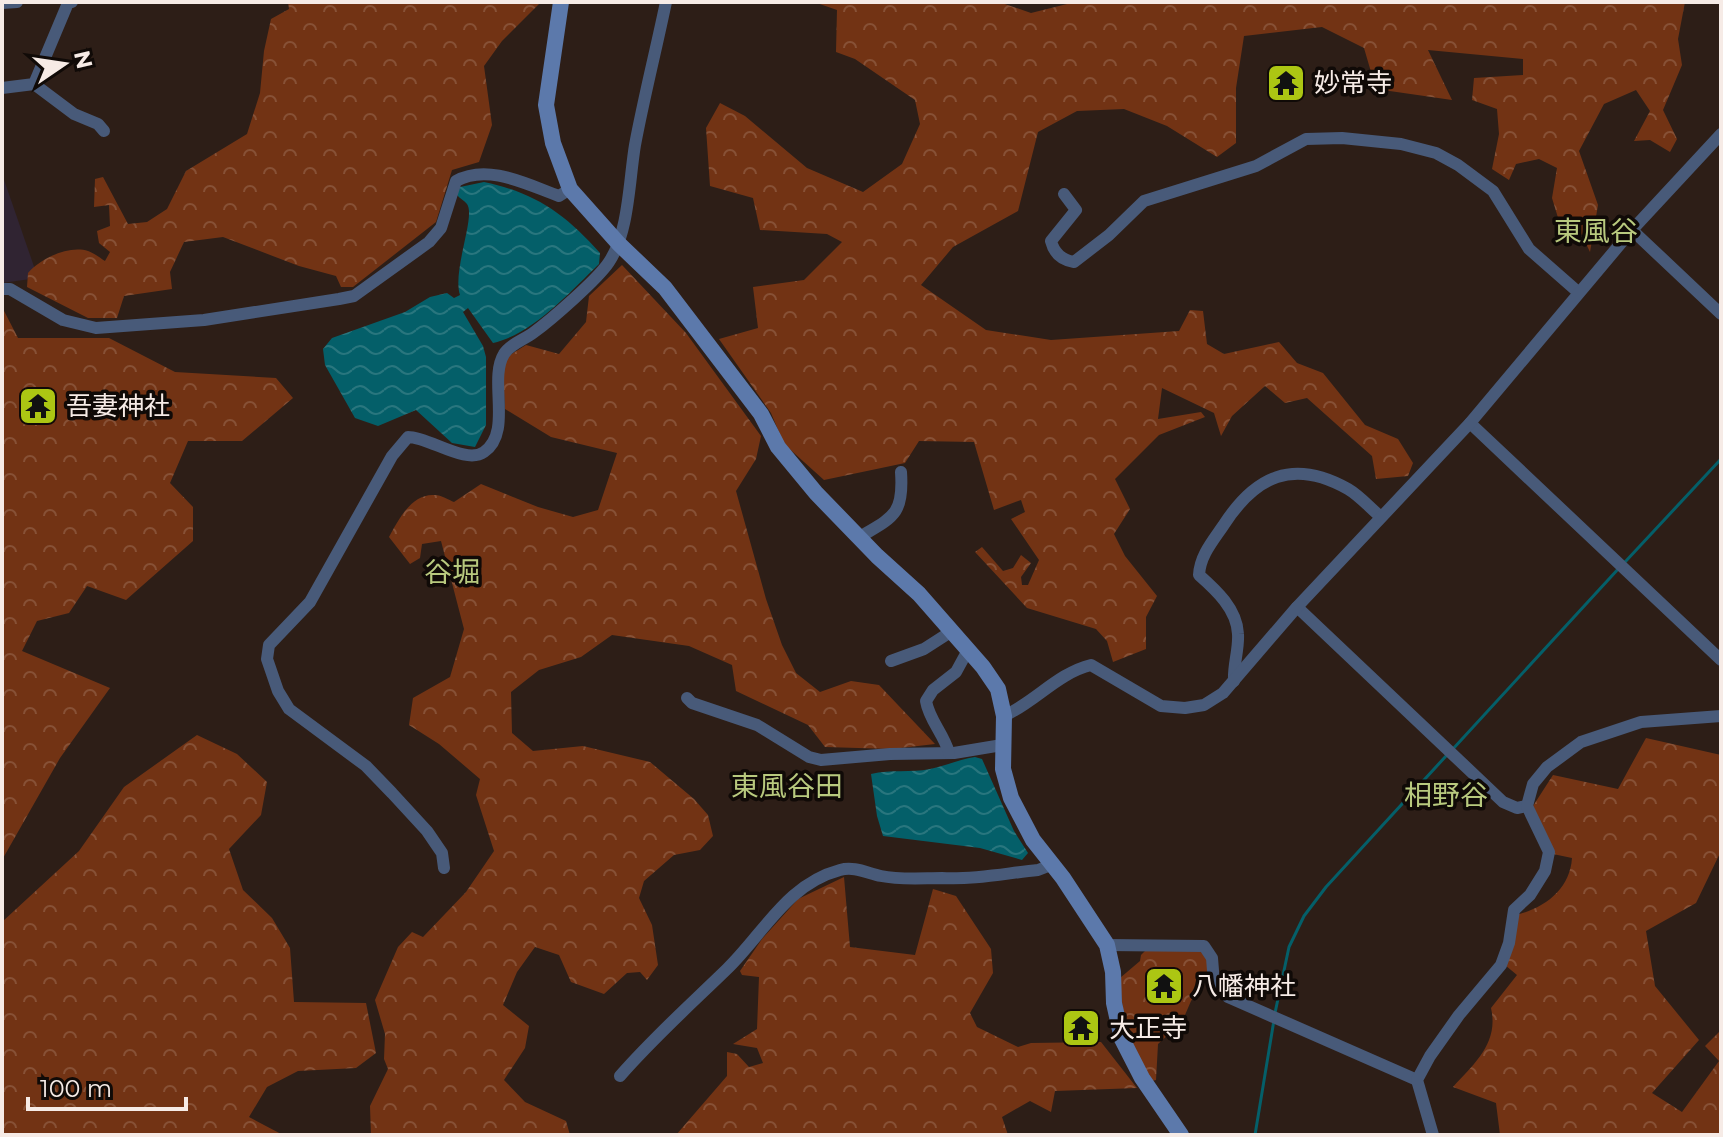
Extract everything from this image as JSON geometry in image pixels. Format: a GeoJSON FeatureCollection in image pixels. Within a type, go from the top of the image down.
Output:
{"type":"FeatureCollection","features":[{"type":"Feature","properties":{"kind":"street"},"geometry":{"type":"LineString","coordinates":[[2,3],[17,2]]}},
{"type":"Feature","properties":{"kind":"street"},"geometry":{"type":"LineString","coordinates":[[34,84],[68,2]]}},
{"type":"Feature","properties":{"kind":"street"},"geometry":{"type":"LineString","coordinates":[[561,2],[546,105],[550,134],[570,189],[619,244],[665,288],[761,414],[778,447],[816,493],[858,538],[919,594],[998,689],[1004,716],[1003,769],[1011,798],[1033,840],[1107,945],[1122,1039],[1142,1078],[1181,1135]]}},
{"type":"Feature","properties":{"kind":"street"},"geometry":{"type":"LineString","coordinates":[[444,868],[442,853],[427,831],[384,784],[366,766],[289,709],[278,691],[267,659],[269,645],[310,602],[392,456],[408,437],[419,437],[449,451],[473,455],[484,452],[494,438],[499,420],[497,377],[504,352],[535,332],[607,265],[619,244],[636,143],[666,2]]}},
{"type":"Feature","properties":{"kind":"street"},"geometry":{"type":"LineString","coordinates":[[2,88],[34,84],[74,114],[98,124],[104,131]]}},
{"type":"Feature","properties":{"kind":"street"},"geometry":{"type":"LineString","coordinates":[[1004,716],[1026,706],[1072,671],[1091,665],[1161,706],[1185,708],[1204,705],[1223,693],[1297,607],[1470,423],[1578,292],[1721,134]]}},
{"type":"Feature","properties":{"kind":"street"},"geometry":{"type":"LineString","coordinates":[[1064,194],[1076,210],[1051,241],[1061,258],[1074,262],[1109,235],[1144,201],[1256,166],[1306,139],[1342,138],[1401,144],[1436,153],[1493,191],[1529,249],[1578,292]]}},
{"type":"Feature","properties":{"kind":"street"},"geometry":{"type":"LineString","coordinates":[[2,289],[10,289],[63,320],[96,328],[204,320],[339,299],[354,296],[429,242],[441,228],[456,181],[463,177],[492,173],[559,196],[570,189]]}},
{"type":"Feature","properties":{"kind":"street"},"geometry":{"type":"LineString","coordinates":[[1632,230],[1721,314]]}},
{"type":"Feature","properties":{"kind":"street"},"geometry":{"type":"LineString","coordinates":[[1470,423],[1721,660]]}},
{"type":"Feature","properties":{"kind":"street"},"geometry":{"type":"LineString","coordinates":[[858,538],[892,516],[899,507],[901,472]]}},
{"type":"Feature","properties":{"kind":"street"},"geometry":{"type":"LineString","coordinates":[[1234,681],[1233,663],[1238,634],[1232,613],[1217,591],[1199,575],[1199,562],[1229,516],[1256,487],[1284,473],[1299,473],[1318,476],[1349,490],[1381,517]]}},
{"type":"Feature","properties":{"kind":"street"},"geometry":{"type":"LineString","coordinates":[[1297,607],[1503,802],[1517,808],[1527,806]]}},
{"type":"Feature","properties":{"kind":"street"},"geometry":{"type":"LineString","coordinates":[[891,661],[924,649],[952,631]]}},
{"type":"Feature","properties":{"kind":"street"},"geometry":{"type":"LineString","coordinates":[[949,753],[926,701],[933,690],[956,672],[968,650]]}},
{"type":"Feature","properties":{"kind":"street"},"geometry":{"type":"LineString","coordinates":[[687,698],[692,703],[757,725],[809,757],[821,760],[949,753],[1002,745]]}},
{"type":"Feature","properties":{"kind":"street"},"geometry":{"type":"LineString","coordinates":[[1433,1135],[1417,1080],[1459,1015],[1501,965],[1509,943],[1514,910],[1530,895],[1545,871],[1549,852],[1527,806],[1533,784],[1547,767],[1581,742],[1641,722],[1721,716]]}},
{"type":"Feature","properties":{"kind":"street"},"geometry":{"type":"LineString","coordinates":[[620,1076],[676,1015],[728,968],[797,891],[822,876],[843,869],[883,876],[946,879],[1038,870],[1051,865]]}},
{"type":"Feature","properties":{"kind":"street"},"geometry":{"type":"LineString","coordinates":[[1107,945],[1204,946],[1212,958],[1214,983],[1228,997],[1417,1080]]}},
{"type":"Feature","properties":{"kind":"shaded area"},"geometry":{"type":"Polygon","coordinates":[[[2,174],[38,278],[2,283],[2,174]]]}},
{"type":"Feature","properties":{"kind":"green space"},"geometry":{"type":"Polygon","coordinates":[[[288,2],[541,2],[502,41],[484,66],[492,125],[479,162],[452,170],[436,222],[353,287],[341,287],[336,276],[299,266],[223,237],[184,242],[170,272],[172,289],[124,296],[117,318],[88,318],[27,287],[28,273],[33,268],[63,252],[88,251],[105,261],[110,252],[99,243],[97,231],[110,226],[109,205],[94,207],[95,179],[103,177],[128,224],[147,222],[167,209],[186,171],[247,134],[260,93],[271,19],[289,9],[288,2]]]}},
{"type":"Feature","properties":{"kind":"green space"},"geometry":{"type":"Polygon","coordinates":[[[814,2],[999,2],[1031,13],[1075,2],[1685,2],[1678,39],[1682,65],[1663,110],[1677,139],[1670,152],[1650,140],[1634,141],[1650,111],[1636,90],[1604,104],[1579,151],[1598,205],[1590,252],[1577,225],[1559,221],[1552,198],[1557,168],[1539,159],[1516,164],[1509,180],[1492,169],[1499,134],[1497,109],[1472,100],[1474,78],[1523,75],[1523,59],[1428,50],[1452,100],[1376,89],[1364,48],[1322,27],[1244,36],[1236,88],[1236,143],[1217,157],[1167,126],[1124,109],[1077,111],[1038,132],[1018,211],[953,247],[921,285],[986,330],[1051,340],[1179,331],[1190,310],[1203,311],[1207,344],[1224,354],[1279,342],[1297,363],[1323,373],[1365,425],[1398,439],[1413,463],[1408,476],[1376,479],[1372,456],[1307,398],[1285,403],[1265,386],[1232,416],[1221,436],[1214,413],[1162,388],[1158,419],[1201,412],[1205,417],[1159,435],[1115,479],[1130,509],[1114,534],[1125,556],[1157,596],[1146,617],[1146,649],[1113,662],[1107,641],[1096,629],[1027,608],[975,552],[982,547],[1003,571],[1013,568],[1021,555],[1031,563],[1021,577],[1022,585],[1028,585],[1039,560],[1011,519],[1025,512],[1021,500],[994,510],[974,442],[919,441],[905,463],[824,480],[784,444],[771,413],[719,339],[758,328],[753,287],[804,280],[842,242],[827,234],[760,230],[753,198],[710,186],[706,128],[720,103],[745,116],[807,168],[863,192],[902,164],[920,124],[915,100],[855,59],[836,52],[837,10],[814,2]]]}},
{"type":"Feature","properties":{"kind":"green space"},"geometry":{"type":"Polygon","coordinates":[[[622,265],[686,333],[761,436],[756,459],[736,491],[766,599],[782,645],[796,673],[820,692],[851,681],[879,685],[935,744],[892,749],[825,747],[808,725],[736,691],[732,665],[689,646],[612,635],[581,657],[539,670],[511,692],[512,733],[533,751],[583,746],[650,762],[708,815],[713,836],[700,850],[674,855],[644,881],[639,898],[652,925],[658,965],[647,980],[640,972],[627,973],[604,994],[571,982],[559,955],[535,947],[517,972],[503,1005],[529,1026],[525,1048],[504,1080],[525,1102],[566,1121],[570,1135],[371,1135],[370,1106],[388,1069],[384,1059],[385,1034],[375,1000],[398,947],[412,932],[423,937],[466,892],[494,851],[476,795],[480,779],[439,744],[409,725],[413,698],[450,677],[464,629],[441,541],[422,544],[420,558],[410,564],[389,537],[407,508],[420,498],[437,495],[454,502],[481,484],[538,507],[573,517],[598,510],[617,453],[551,437],[505,409],[502,360],[526,345],[559,354],[586,322],[589,296],[622,265]]]}},
{"type":"Feature","properties":{"kind":"green space"},"geometry":{"type":"Polygon","coordinates":[[[2,307],[18,338],[109,338],[175,372],[276,378],[293,398],[242,441],[188,441],[170,483],[193,507],[193,541],[126,600],[87,586],[69,613],[37,621],[22,651],[110,688],[60,758],[2,860],[2,307]]]}},
{"type":"Feature","properties":{"kind":"green space"},"geometry":{"type":"Polygon","coordinates":[[[197,735],[237,754],[267,782],[261,815],[229,849],[243,890],[272,918],[290,948],[294,1002],[366,1003],[376,1053],[356,1068],[298,1071],[267,1087],[249,1117],[283,1135],[2,1135],[2,922],[79,851],[124,787],[197,735]]]}},
{"type":"Feature","properties":{"kind":"green space"},"geometry":{"type":"Polygon","coordinates":[[[1646,738],[1721,755],[1721,851],[1696,903],[1646,931],[1655,986],[1699,1040],[1652,1093],[1682,1112],[1719,1061],[1705,1046],[1719,1032],[1721,1135],[1500,1135],[1496,1103],[1453,1087],[1483,1052],[1492,1032],[1491,1008],[1517,975],[1505,965],[1516,915],[1537,908],[1554,896],[1570,869],[1572,858],[1553,854],[1533,806],[1553,775],[1618,789],[1646,738]]]}},
{"type":"Feature","properties":{"kind":"green space"},"geometry":{"type":"Polygon","coordinates":[[[844,877],[850,947],[915,955],[933,889],[956,896],[991,949],[993,973],[970,1013],[977,1027],[1018,1047],[1031,1043],[1101,1042],[1137,1088],[1055,1091],[1051,1112],[1030,1101],[1002,1117],[1008,1135],[676,1135],[727,1076],[727,1052],[737,1054],[749,1067],[763,1063],[757,1048],[733,1044],[757,1029],[759,977],[742,975],[740,971],[762,939],[798,899],[844,877]]]}},
{"type":"Feature","properties":{"kind":"green space"},"geometry":{"type":"Polygon","coordinates":[[[1149,947],[1199,950],[1207,957],[1211,972],[1191,1001],[1182,1022],[1158,1044],[1156,1080],[1152,1081],[1132,1046],[1122,1005],[1120,978],[1140,961],[1141,955],[1149,947]]]}},
{"type":"Feature","properties":{"kind":"water"},"geometry":{"type":"Polygon","coordinates":[[[484,182],[519,192],[562,216],[600,253],[599,264],[550,311],[508,338],[493,343],[468,308],[463,312],[486,357],[486,425],[475,447],[452,443],[416,410],[378,426],[355,418],[325,365],[323,349],[332,338],[405,312],[430,297],[447,293],[454,298],[460,295],[459,272],[469,210],[457,195],[460,187],[484,182]]]}},
{"type":"Feature","properties":{"kind":"water"},"geometry":{"type":"Polygon","coordinates":[[[975,757],[982,759],[1014,831],[1028,853],[1022,860],[980,848],[883,836],[871,774],[930,769],[975,757]]]}},
{"type":"Feature","properties":{"kind":"waterway"},"geometry":{"type":"LineString","coordinates":[[1625,562],[1721,459]]}},
{"type":"Feature","properties":{"kind":"waterway"},"geometry":{"type":"LineString","coordinates":[[1452,750],[1620,567]]}},
{"type":"Feature","properties":{"kind":"waterway"},"geometry":{"type":"LineString","coordinates":[[1275,1013],[1289,947],[1304,916],[1326,887],[1446,756]]}},
{"type":"Feature","properties":{"kind":"waterway"},"geometry":{"type":"LineString","coordinates":[[1255,1135],[1274,1020]]}},
{"type":"Feature","properties":{"kind":"place","name":"妙常寺"},"geometry":{"type":"Point","coordinates":[1286,83]}},
{"type":"Feature","properties":{"kind":"place","name":"吾妻神社"},"geometry":{"type":"Point","coordinates":[38,406]}},
{"type":"Feature","properties":{"kind":"place","name":"八幡神社"},"geometry":{"type":"Point","coordinates":[1164,986]}},
{"type":"Feature","properties":{"kind":"place","name":"大正寺"},"geometry":{"type":"Point","coordinates":[1081,1028]}},
{"type":"Feature","properties":{"kind":"district","name":"東風谷"},"geometry":{"type":"Point","coordinates":[1596,231]}},
{"type":"Feature","properties":{"kind":"district","name":"谷堀"},"geometry":{"type":"Point","coordinates":[452,572]}},
{"type":"Feature","properties":{"kind":"district","name":"東風谷田"},"geometry":{"type":"Point","coordinates":[787,786]}},
{"type":"Feature","properties":{"kind":"district","name":"相野谷"},"geometry":{"type":"Point","coordinates":[1446,795]}}]}
